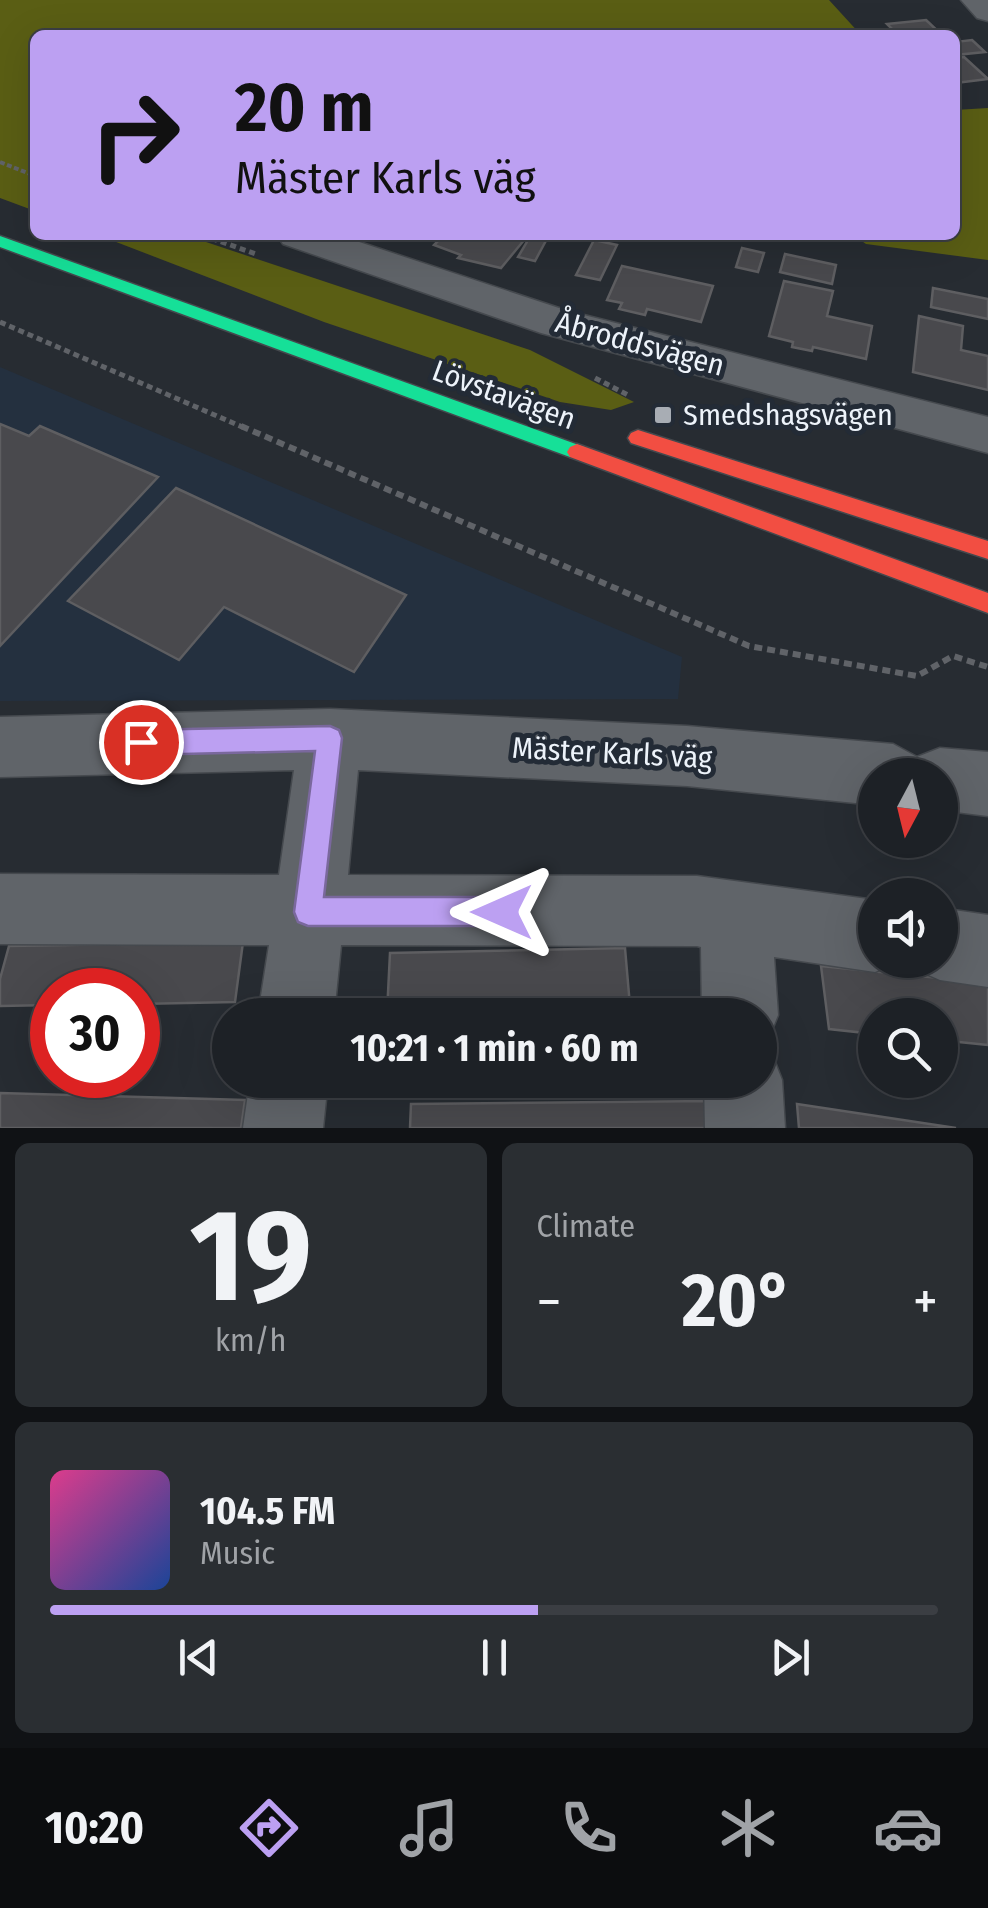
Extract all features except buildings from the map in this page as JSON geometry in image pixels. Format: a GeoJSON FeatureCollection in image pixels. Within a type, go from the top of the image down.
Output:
{"type":"FeatureCollection","features":[{"type":"Feature","properties":{"kind":"street"},"geometry":{"type":"LineString","coordinates":[[976,0],[988,0]]}},
{"type":"Feature","properties":{"kind":"street"},"geometry":{"type":"LineString","coordinates":[[976,0],[988,12]]}},
{"type":"Feature","properties":{"kind":"street"},"geometry":{"type":"LineString","coordinates":[[0,216],[30,227]]}},
{"type":"Feature","properties":{"kind":"street"},"geometry":{"type":"LineString","coordinates":[[65,240],[386,358]]}},
{"type":"Feature","properties":{"kind":"street","name":"Åbroddsvägen"},"geometry":{"type":"LineString","coordinates":[[312,240],[557,323],[988,435]]}},
{"type":"Feature","properties":{"kind":"street","name":"Lövstavägen"},"geometry":{"type":"LineString","coordinates":[[0,241],[988,603]]}},
{"type":"Feature","properties":{"kind":"street","name":"Lövstavägen"},"geometry":{"type":"LineString","coordinates":[[610,430],[988,550]]}},
{"type":"Feature","properties":{"kind":"street"},"geometry":{"type":"LineString","coordinates":[[298,998],[330,738]]}},
{"type":"Feature","properties":{"kind":"street","name":"Mäster Karls väg"},"geometry":{"type":"LineString","coordinates":[[0,747],[330,738],[687,756],[858,772]]}},
{"type":"Feature","properties":{"kind":"street"},"geometry":{"type":"LineString","coordinates":[[958,781],[988,784]]}},
{"type":"Feature","properties":{"kind":"street"},"geometry":{"type":"LineString","coordinates":[[0,909],[697,911],[858,934]]}},
{"type":"Feature","properties":{"kind":"street"},"geometry":{"type":"LineString","coordinates":[[736,917],[739,998]]}},
{"type":"Feature","properties":{"kind":"street"},"geometry":{"type":"LineString","coordinates":[[958,947],[988,951]]}},
{"type":"Feature","properties":{"kind":"street"},"geometry":{"type":"LineString","coordinates":[[283,1128],[287,1098]]}},
{"type":"Feature","properties":{"kind":"street"},"geometry":{"type":"LineString","coordinates":[[744,1098],[745,1128]]}},
{"type":"Feature","properties":{"kind":"path"},"geometry":{"type":"LineString","coordinates":[[0,162],[30,174]]}},
{"type":"Feature","properties":{"kind":"path"},"geometry":{"type":"LineString","coordinates":[[0,322],[749,646],[916,676],[953,656],[988,667]]}},
{"type":"Feature","properties":{"kind":"path"},"geometry":{"type":"LineString","coordinates":[[584,372],[631,398]]}},
{"type":"Feature","properties":{"kind":"shaded area"},"geometry":{"type":"Polygon","coordinates":[[[0,0],[829,0],[856,30],[30,30],[30,209],[0,198],[0,0]]]}},
{"type":"Feature","properties":{"kind":"shaded area"},"geometry":{"type":"Polygon","coordinates":[[[988,108],[988,260],[866,244],[860,240],[960,240],[960,110],[988,108]]]}},
{"type":"Feature","properties":{"kind":"shaded area"},"geometry":{"type":"Polygon","coordinates":[[[111,240],[200,240],[530,350],[634,402],[611,410],[560,402],[324,322],[111,240]]]}},
{"type":"Feature","properties":{"kind":"shaded area"},"geometry":{"type":"Polygon","coordinates":[[[0,367],[682,657],[678,699],[0,701],[0,367]]]}},
{"type":"Feature","properties":{"kind":"traffic: fast"},"geometry":{"type":"LineString","coordinates":[[0,241],[577,452]]}},
{"type":"Feature","properties":{"kind":"traffic: jam"},"geometry":{"type":"LineString","coordinates":[[638,438],[988,550]]}},
{"type":"Feature","properties":{"kind":"traffic: jam"},"geometry":{"type":"LineString","coordinates":[[577,452],[988,603]]}},
{"type":"Feature","properties":{"kind":"place","name":"Smedshagsvägen"},"geometry":{"type":"Point","coordinates":[663,415]}},
{"type":"Feature","properties":{"kind":"route"},"geometry":{"type":"LineString","coordinates":[[141,742],[330,738],[308,912],[502,912]]}}]}
